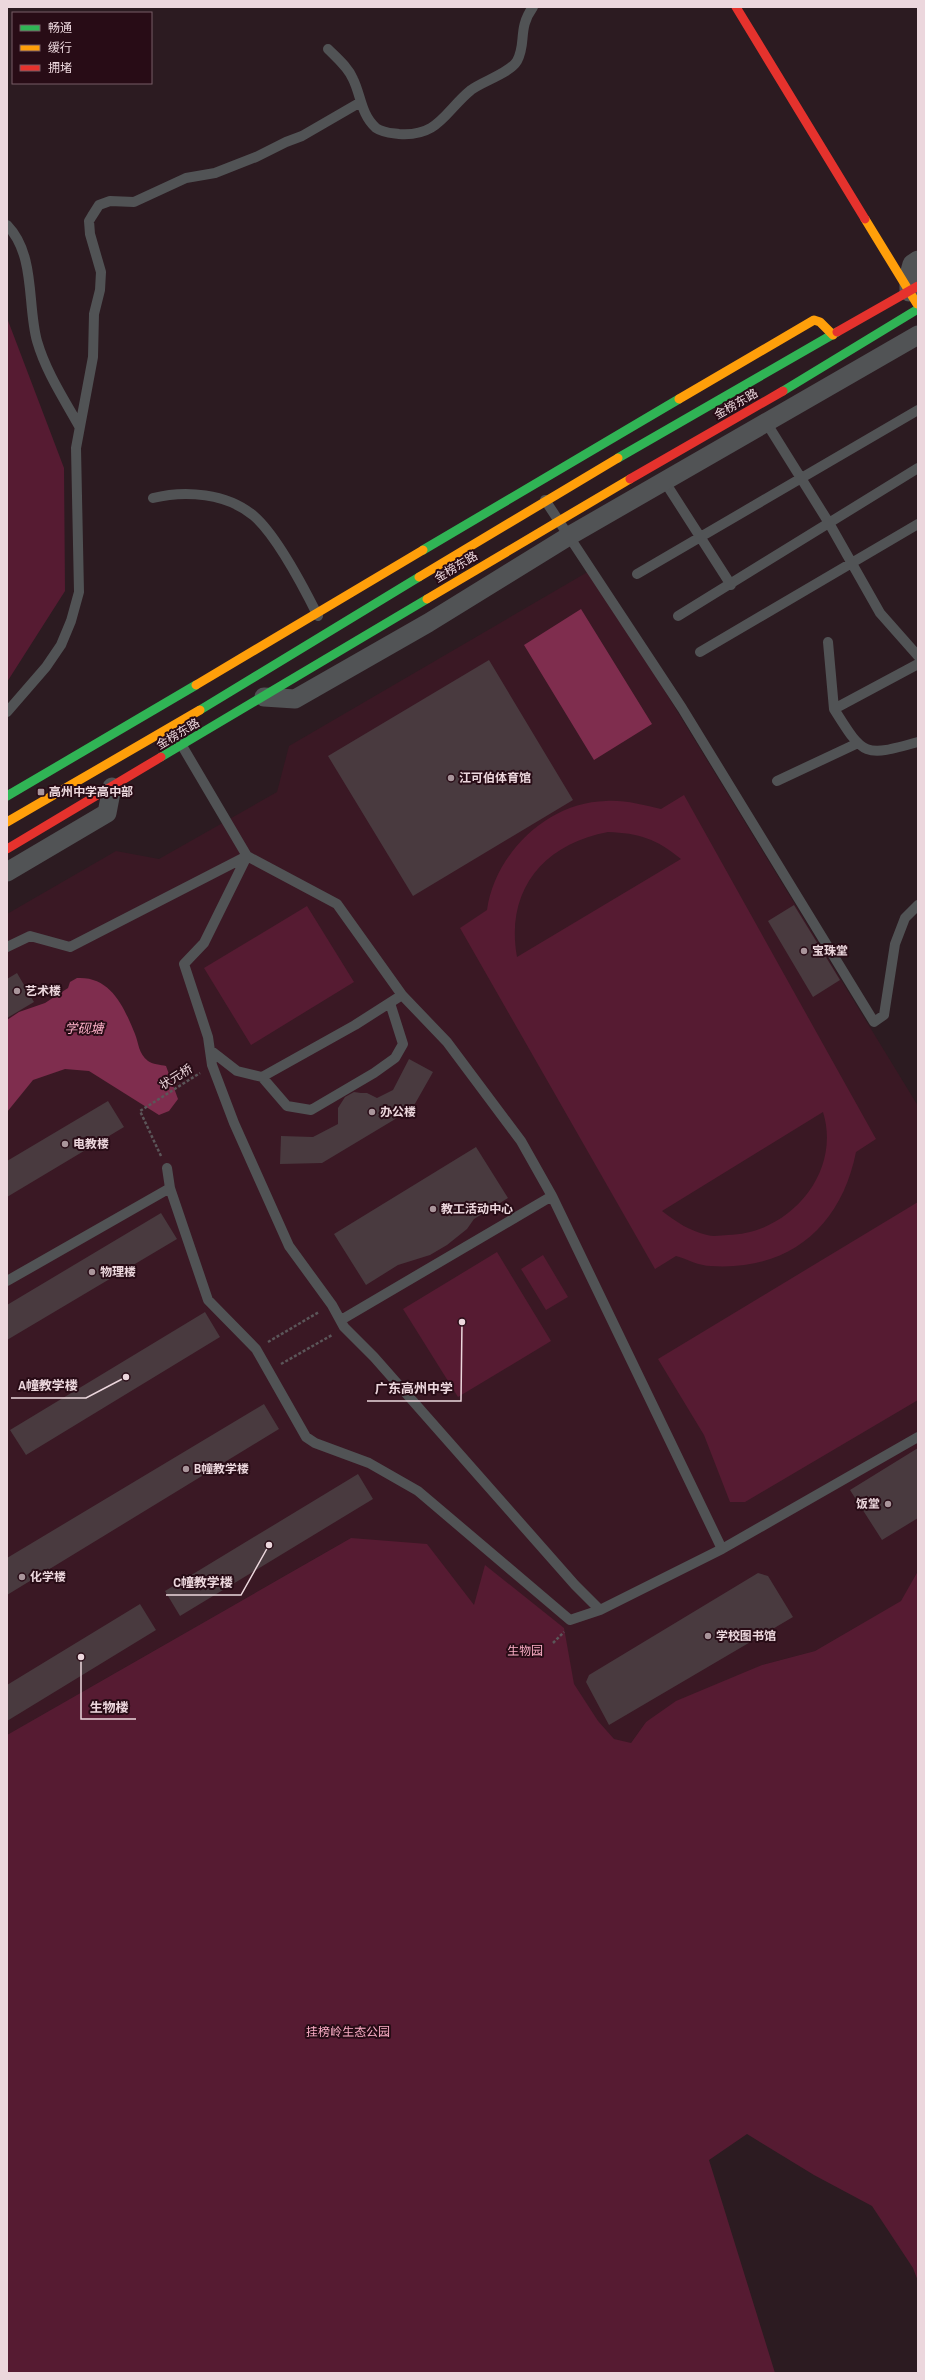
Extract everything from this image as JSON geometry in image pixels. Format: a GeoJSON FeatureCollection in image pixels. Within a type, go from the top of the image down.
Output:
{"type":"FeatureCollection","features":[{"type":"Feature","properties":{"kind":"street"},"geometry":{"type":"LineString","coordinates":[[736,7],[915,294]]}},
{"type":"Feature","properties":{"kind":"street"},"geometry":{"type":"LineString","coordinates":[[915,294],[909,275],[912,264],[918,260]]}},
{"type":"Feature","properties":{"kind":"street","name":"金榜东路"},"geometry":{"type":"LineString","coordinates":[[7,848],[264,697],[380,613],[531,508],[696,401],[776,354],[833,335],[915,294]]}},
{"type":"Feature","properties":{"kind":"street","name":"金榜东路"},"geometry":{"type":"LineString","coordinates":[[7,822],[171,727],[327,632],[380,613],[559,520],[757,407],[918,309]]}},
{"type":"Feature","properties":{"kind":"street"},"geometry":{"type":"LineString","coordinates":[[7,796],[521,492],[696,401],[776,354],[814,320],[820,322],[833,335]]}},
{"type":"Feature","properties":{"kind":"street"},"geometry":{"type":"LineString","coordinates":[[264,697],[295,699],[428,623],[569,536],[766,424],[918,335]]}},
{"type":"Feature","properties":{"kind":"street"},"geometry":{"type":"LineString","coordinates":[[521,492],[531,508]]}},
{"type":"Feature","properties":{"kind":"street"},"geometry":{"type":"LineString","coordinates":[[7,872],[94,823],[107,813],[112,787]]}},
{"type":"Feature","properties":{"kind":"lane"},"geometry":{"type":"LineString","coordinates":[[328,49],[347,69],[354,80],[360,103],[376,128],[386,133],[404,134],[423,131],[433,127],[443,120],[471,91],[516,62],[521,49],[522,29],[527,15],[533,7]]}},
{"type":"Feature","properties":{"kind":"lane"},"geometry":{"type":"LineString","coordinates":[[7,712],[46,667],[61,645],[71,621],[79,592],[76,448],[79,426],[94,356],[94,314],[100,290],[101,272],[90,234],[89,221],[100,206],[110,201],[134,202],[186,178],[215,173],[256,157],[302,136],[360,103]]}},
{"type":"Feature","properties":{"kind":"lane"},"geometry":{"type":"LineString","coordinates":[[7,225],[19,243],[24,258],[37,341],[48,370],[79,426]]}},
{"type":"Feature","properties":{"kind":"lane"},"geometry":{"type":"LineString","coordinates":[[757,407],[766,424],[829,523],[880,613],[918,656]]}},
{"type":"Feature","properties":{"kind":"lane"},"geometry":{"type":"LineString","coordinates":[[637,574],[918,410]]}},
{"type":"Feature","properties":{"kind":"lane"},"geometry":{"type":"LineString","coordinates":[[654,465],[731,585]]}},
{"type":"Feature","properties":{"kind":"lane"},"geometry":{"type":"LineString","coordinates":[[678,616],[731,585],[918,468]]}},
{"type":"Feature","properties":{"kind":"lane"},"geometry":{"type":"LineString","coordinates":[[152,498],[187,493],[232,503],[254,516],[286,560],[317,612],[327,632]]}},
{"type":"Feature","properties":{"kind":"lane"},"geometry":{"type":"LineString","coordinates":[[545,500],[682,708],[874,1022],[884,1015],[895,944],[905,918],[918,905]]}},
{"type":"Feature","properties":{"kind":"lane"},"geometry":{"type":"LineString","coordinates":[[700,652],[850,562],[918,524]]}},
{"type":"Feature","properties":{"kind":"lane"},"geometry":{"type":"LineString","coordinates":[[828,642],[834,709],[858,743],[868,751],[882,752],[918,742]]}},
{"type":"Feature","properties":{"kind":"lane"},"geometry":{"type":"LineString","coordinates":[[834,709],[918,664]]}},
{"type":"Feature","properties":{"kind":"lane"},"geometry":{"type":"LineString","coordinates":[[171,727],[247,856],[337,904],[402,996],[448,1042],[521,1142],[552,1196],[722,1549]]}},
{"type":"Feature","properties":{"kind":"lane"},"geometry":{"type":"LineString","coordinates":[[777,781],[858,743]]}},
{"type":"Feature","properties":{"kind":"lane"},"geometry":{"type":"LineString","coordinates":[[7,947],[30,936],[70,947],[247,856]]}},
{"type":"Feature","properties":{"kind":"lane"},"geometry":{"type":"LineString","coordinates":[[247,856],[204,943],[184,964],[208,1037],[212,1065],[234,1123],[289,1246],[332,1305],[343,1324],[575,1584],[600,1610]]}},
{"type":"Feature","properties":{"kind":"lane"},"geometry":{"type":"LineString","coordinates":[[262,1077],[402,996]]}},
{"type":"Feature","properties":{"kind":"lane"},"geometry":{"type":"LineString","coordinates":[[210,1050],[237,1071],[262,1077],[287,1106],[311,1110],[374,1073],[395,1058],[403,1044],[390,1003]]}},
{"type":"Feature","properties":{"kind":"lane"},"geometry":{"type":"LineString","coordinates":[[167,1168],[170,1188],[208,1300],[256,1349],[306,1437],[369,1463],[418,1491],[570,1620],[600,1610],[722,1549],[918,1437]]}},
{"type":"Feature","properties":{"kind":"lane"},"geometry":{"type":"LineString","coordinates":[[7,1281],[170,1188]]}},
{"type":"Feature","properties":{"kind":"lane"},"geometry":{"type":"LineString","coordinates":[[343,1324],[552,1196]]}},
{"type":"Feature","properties":{"kind":"path","name":"状元桥"},"geometry":{"type":"LineString","coordinates":[[167,1168],[140,1111],[212,1065]]}},
{"type":"Feature","properties":{"kind":"path"},"geometry":{"type":"LineString","coordinates":[[256,1349],[332,1305]]}},
{"type":"Feature","properties":{"kind":"path"},"geometry":{"type":"LineString","coordinates":[[268,1371],[343,1324]]}},
{"type":"Feature","properties":{"kind":"shaded area"},"geometry":{"type":"Polygon","coordinates":[[[591,570],[918,1106],[918,1571],[902,1601],[815,1651],[762,1665],[646,1722],[631,1743],[595,1772],[351,1538],[7,1735],[7,914],[116,851],[159,859],[277,792],[289,746],[591,570]]]}},
{"type":"Feature","properties":{"kind":"green space"},"geometry":{"type":"Polygon","coordinates":[[[7,318],[64,468],[65,591],[7,682],[7,318]]]}},
{"type":"Feature","properties":{"kind":"green space"},"geometry":{"type":"Polygon","coordinates":[[[684,795],[876,1139],[856,1152],[849,1179],[838,1202],[824,1222],[807,1239],[787,1252],[764,1261],[739,1266],[707,1266],[676,1256],[655,1269],[460,928],[487,910],[492,889],[501,869],[513,851],[528,834],[545,821],[564,810],[585,804],[606,801],[641,804],[661,809],[684,795]],[[608,832],[585,838],[565,847],[547,859],[534,874],[523,892],[517,911],[515,933],[517,957],[681,859],[664,846],[647,838],[629,834],[608,832]],[[823,1112],[662,1211],[689,1229],[710,1236],[750,1232],[771,1224],[790,1212],[806,1196],[817,1177],[825,1157],[827,1135],[823,1112]]]}},
{"type":"Feature","properties":{"kind":"green space"},"geometry":{"type":"Polygon","coordinates":[[[307,906],[354,982],[251,1045],[204,968],[307,906]]]}},
{"type":"Feature","properties":{"kind":"green space"},"geometry":{"type":"Polygon","coordinates":[[[918,1202],[918,1400],[745,1502],[730,1502],[704,1435],[658,1359],[918,1202]]]}},
{"type":"Feature","properties":{"kind":"green space"},"geometry":{"type":"Polygon","coordinates":[[[497,1252],[551,1341],[458,1397],[403,1309],[497,1252]]]}},
{"type":"Feature","properties":{"kind":"green space"},"geometry":{"type":"Polygon","coordinates":[[[543,1255],[568,1297],[546,1310],[521,1269],[543,1255]]]}},
{"type":"Feature","properties":{"kind":"green space","name":"挂榜岭生态公园"},"geometry":{"type":"Polygon","coordinates":[[[351,1538],[427,1544],[474,1605],[485,1565],[564,1628],[574,1684],[598,1721],[614,1739],[631,1743],[646,1722],[676,1701],[762,1665],[815,1651],[901,1601],[918,1571],[918,2281],[913,2268],[872,2206],[814,2175],[747,2134],[709,2160],[775,2373],[7,2373],[7,1735],[351,1538]]]}},
{"type":"Feature","properties":{"kind":"water"},"geometry":{"type":"Polygon","coordinates":[[[581,609],[652,724],[594,760],[524,645],[581,609]]]}},
{"type":"Feature","properties":{"kind":"water","name":"学砚塘"},"geometry":{"type":"Polygon","coordinates":[[[77,978],[99,982],[115,995],[121,1004],[135,1034],[142,1055],[150,1062],[166,1066],[178,1099],[169,1111],[159,1115],[89,1071],[65,1069],[33,1080],[7,1112],[7,1020],[19,1012],[45,1003],[68,988],[70,982],[77,978]]]}},
{"type":"Feature","properties":{"kind":"building","name":"江可伯体育馆"},"geometry":{"type":"Polygon","coordinates":[[[489,660],[573,800],[413,896],[328,756],[489,660]]]}},
{"type":"Feature","properties":{"kind":"building","name":"宝珠堂"},"geometry":{"type":"Polygon","coordinates":[[[794,905],[840,980],[813,997],[768,921],[794,905]]]}},
{"type":"Feature","properties":{"kind":"building","name":"艺术楼"},"geometry":{"type":"Polygon","coordinates":[[[17,973],[34,1002],[7,1018],[7,979],[17,973]]]}},
{"type":"Feature","properties":{"kind":"building","name":"办公楼"},"geometry":{"type":"Polygon","coordinates":[[[409,1059],[433,1072],[412,1109],[322,1163],[280,1164],[281,1136],[313,1137],[338,1124],[338,1108],[345,1097],[354,1092],[367,1093],[377,1098],[393,1090],[409,1059]]]}},
{"type":"Feature","properties":{"kind":"building","name":"电教楼"},"geometry":{"type":"Polygon","coordinates":[[[108,1101],[124,1127],[7,1197],[7,1161],[108,1101]]]}},
{"type":"Feature","properties":{"kind":"building","name":"教工活动中心"},"geometry":{"type":"Polygon","coordinates":[[[476,1147],[508,1198],[474,1219],[467,1229],[447,1245],[430,1255],[398,1265],[366,1285],[334,1234],[476,1147]]]}},
{"type":"Feature","properties":{"kind":"building","name":"物理楼"},"geometry":{"type":"Polygon","coordinates":[[[161,1213],[177,1239],[7,1340],[7,1305],[161,1213]]]}},
{"type":"Feature","properties":{"kind":"building"},"geometry":{"type":"Polygon","coordinates":[[[205,1312],[220,1337],[26,1455],[10,1430],[205,1312]]]}},
{"type":"Feature","properties":{"kind":"building","name":"B幢教学楼"},"geometry":{"type":"Polygon","coordinates":[[[264,1404],[279,1429],[7,1595],[7,1558],[264,1404]]]}},
{"type":"Feature","properties":{"kind":"building","name":"饭堂"},"geometry":{"type":"Polygon","coordinates":[[[918,1448],[918,1518],[882,1540],[850,1490],[918,1448]]]}},
{"type":"Feature","properties":{"kind":"building"},"geometry":{"type":"Polygon","coordinates":[[[358,1474],[373,1499],[180,1616],[165,1591],[358,1474]]]}},
{"type":"Feature","properties":{"kind":"building","name":"学校图书馆"},"geometry":{"type":"Polygon","coordinates":[[[758,1573],[768,1576],[793,1617],[609,1725],[586,1682],[589,1675],[758,1573]]]}},
{"type":"Feature","properties":{"kind":"building"},"geometry":{"type":"Polygon","coordinates":[[[140,1604],[156,1630],[7,1721],[7,1685],[140,1604]]]}},
{"type":"Feature","properties":{"kind":"traffic: fast"},"geometry":{"type":"LineString","coordinates":[[783,391],[918,309]]}},
{"type":"Feature","properties":{"kind":"traffic: fast"},"geometry":{"type":"LineString","coordinates":[[618,458],[837,332]]}},
{"type":"Feature","properties":{"kind":"traffic: fast"},"geometry":{"type":"LineString","coordinates":[[423,550],[679,399]]}},
{"type":"Feature","properties":{"kind":"traffic: fast"},"geometry":{"type":"LineString","coordinates":[[200,710],[419,577]]}},
{"type":"Feature","properties":{"kind":"traffic: fast"},"geometry":{"type":"LineString","coordinates":[[161,757],[427,599]]}},
{"type":"Feature","properties":{"kind":"traffic: fast"},"geometry":{"type":"LineString","coordinates":[[7,796],[196,685]]}},
{"type":"Feature","properties":{"kind":"traffic: slow"},"geometry":{"type":"LineString","coordinates":[[865,219],[917,304]]}},
{"type":"Feature","properties":{"kind":"traffic: slow"},"geometry":{"type":"LineString","coordinates":[[679,399],[814,320],[820,322],[833,335]]}},
{"type":"Feature","properties":{"kind":"traffic: slow"},"geometry":{"type":"LineString","coordinates":[[419,577],[618,458]]}},
{"type":"Feature","properties":{"kind":"traffic: slow"},"geometry":{"type":"LineString","coordinates":[[427,599],[630,479]]}},
{"type":"Feature","properties":{"kind":"traffic: slow"},"geometry":{"type":"LineString","coordinates":[[196,685],[423,550]]}},
{"type":"Feature","properties":{"kind":"traffic: slow"},"geometry":{"type":"LineString","coordinates":[[7,822],[200,710]]}},
{"type":"Feature","properties":{"kind":"traffic: jam"},"geometry":{"type":"LineString","coordinates":[[736,7],[865,219]]}},
{"type":"Feature","properties":{"kind":"traffic: jam"},"geometry":{"type":"LineString","coordinates":[[837,332],[918,286]]}},
{"type":"Feature","properties":{"kind":"traffic: jam"},"geometry":{"type":"LineString","coordinates":[[630,479],[783,391]]}},
{"type":"Feature","properties":{"kind":"traffic: jam"},"geometry":{"type":"LineString","coordinates":[[7,849],[161,757]]}},
{"type":"Feature","properties":{"kind":"place","name":"江可伯体育馆"},"geometry":{"type":"Point","coordinates":[451,778]}},
{"type":"Feature","properties":{"kind":"place","name":"高州中学高中部"},"geometry":{"type":"Point","coordinates":[41,792]}},
{"type":"Feature","properties":{"kind":"place","name":"宝珠堂"},"geometry":{"type":"Point","coordinates":[804,951]}},
{"type":"Feature","properties":{"kind":"place","name":"艺术楼"},"geometry":{"type":"Point","coordinates":[17,991]}},
{"type":"Feature","properties":{"kind":"place","name":"办公楼"},"geometry":{"type":"Point","coordinates":[372,1112]}},
{"type":"Feature","properties":{"kind":"place","name":"电教楼"},"geometry":{"type":"Point","coordinates":[65,1144]}},
{"type":"Feature","properties":{"kind":"place","name":"教工活动中心"},"geometry":{"type":"Point","coordinates":[433,1209]}},
{"type":"Feature","properties":{"kind":"place","name":"物理楼"},"geometry":{"type":"Point","coordinates":[92,1272]}},
{"type":"Feature","properties":{"kind":"place","name":"广东高州中学"},"geometry":{"type":"Point","coordinates":[462,1322]}},
{"type":"Feature","properties":{"kind":"place","name":"A幢教学楼"},"geometry":{"type":"Point","coordinates":[126,1377]}},
{"type":"Feature","properties":{"kind":"place","name":"B幢教学楼"},"geometry":{"type":"Point","coordinates":[186,1469]}},
{"type":"Feature","properties":{"kind":"place","name":"饭堂"},"geometry":{"type":"Point","coordinates":[888,1504]}},
{"type":"Feature","properties":{"kind":"place","name":"C幢教学楼"},"geometry":{"type":"Point","coordinates":[269,1545]}},
{"type":"Feature","properties":{"kind":"place","name":"化学楼"},"geometry":{"type":"Point","coordinates":[22,1577]}},
{"type":"Feature","properties":{"kind":"place","name":"学校图书馆"},"geometry":{"type":"Point","coordinates":[708,1636]}},
{"type":"Feature","properties":{"kind":"place","name":"生物楼"},"geometry":{"type":"Point","coordinates":[81,1657]}},
{"type":"Feature","properties":{"kind":"park label","name":"生物园"},"geometry":{"type":"Point","coordinates":[525,1651]}}]}
